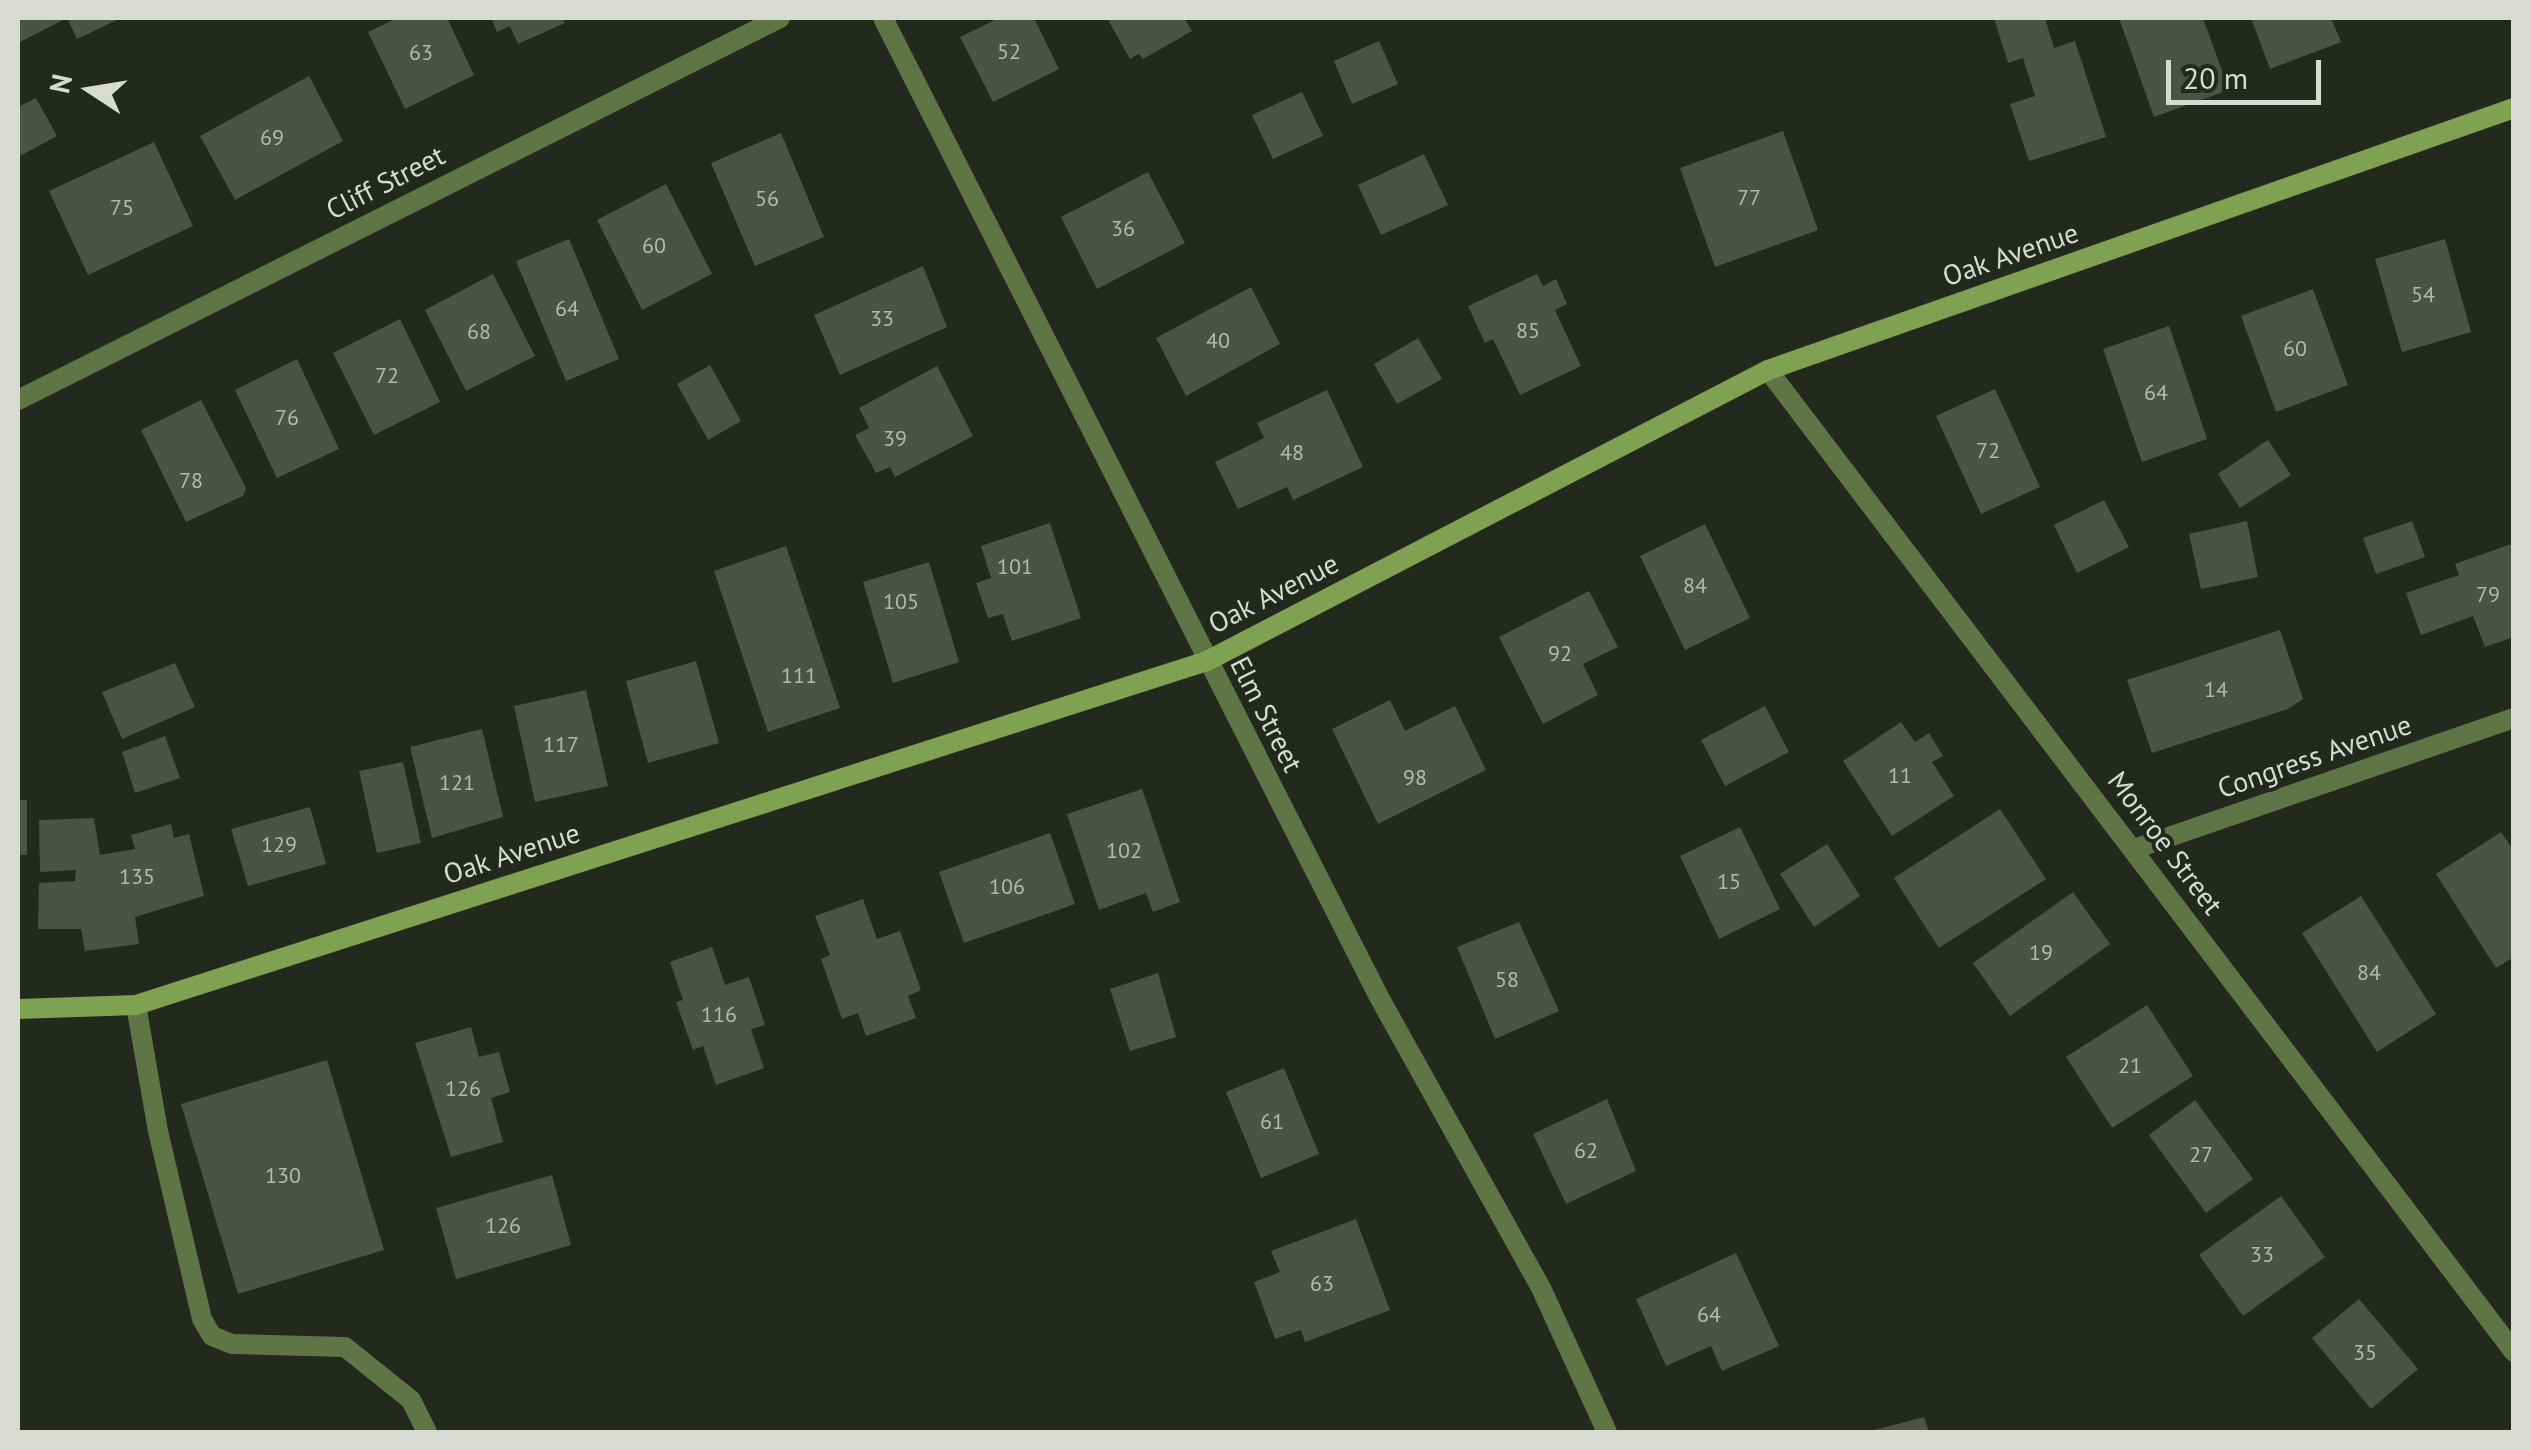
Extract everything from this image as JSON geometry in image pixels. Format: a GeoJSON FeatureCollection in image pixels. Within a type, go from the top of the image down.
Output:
{"type":"FeatureCollection","features":[{"type":"Feature","properties":{"kind":"street","name":"Cliff Street"},"geometry":{"type":"LineString","coordinates":[[18,400],[780,18]]}},
{"type":"Feature","properties":{"kind":"street","name":"Elm Street"},"geometry":{"type":"LineString","coordinates":[[883,18],[1378,998],[1541,1288],[1608,1432]]}},
{"type":"Feature","properties":{"kind":"street","name":"Oak Avenue"},"geometry":{"type":"LineString","coordinates":[[18,1010],[136,1005],[1207,661],[1768,370],[2514,108]]}},
{"type":"Feature","properties":{"kind":"street","name":"Monroe Street"},"geometry":{"type":"LineString","coordinates":[[1768,370],[2134,849],[2342,1131],[2514,1352]]}},
{"type":"Feature","properties":{"kind":"street","name":"Congress Avenue"},"geometry":{"type":"LineString","coordinates":[[2134,849],[2514,718]]}},
{"type":"Feature","properties":{"kind":"street"},"geometry":{"type":"LineString","coordinates":[[136,1005],[158,1131],[202,1319],[212,1336],[232,1344],[345,1347],[410,1400],[427,1432]]}},
{"type":"Feature","properties":{"kind":"building"},"geometry":{"type":"Polygon","coordinates":[[[18,18],[67,18],[18,43],[18,18]]]}},
{"type":"Feature","properties":{"kind":"building"},"geometry":{"type":"Polygon","coordinates":[[[67,18],[121,18],[77,39],[67,18]]]}},
{"type":"Feature","properties":{"kind":"building"},"geometry":{"type":"Polygon","coordinates":[[[397,18],[447,18],[474,75],[405,109],[368,32],[397,18]]]}},
{"type":"Feature","properties":{"kind":"building"},"geometry":{"type":"Polygon","coordinates":[[[491,18],[563,18],[565,23],[518,44],[510,26],[497,32],[491,18]]]}},
{"type":"Feature","properties":{"kind":"building"},"geometry":{"type":"Polygon","coordinates":[[[999,18],[1034,18],[1059,69],[993,102],[960,37],[999,18]]]}},
{"type":"Feature","properties":{"kind":"building"},"geometry":{"type":"Polygon","coordinates":[[[1107,18],[1184,18],[1192,31],[1143,59],[1139,54],[1130,59],[1107,18]]]}},
{"type":"Feature","properties":{"kind":"building"},"geometry":{"type":"Polygon","coordinates":[[[1994,18],[2045,18],[2054,48],[2075,41],[2106,137],[2029,161],[2010,104],[2035,96],[2023,58],[2008,63],[1994,18]]]}},
{"type":"Feature","properties":{"kind":"building"},"geometry":{"type":"Polygon","coordinates":[[[2119,18],[2203,18],[2229,90],[2154,117],[2119,18]]]}},
{"type":"Feature","properties":{"kind":"building"},"geometry":{"type":"Polygon","coordinates":[[[2251,18],[2331,18],[2341,42],[2270,69],[2251,18]]]}},
{"type":"Feature","properties":{"kind":"building"},"geometry":{"type":"Polygon","coordinates":[[[1379,41],[1398,84],[1352,104],[1334,61],[1379,41]]]}},
{"type":"Feature","properties":{"kind":"building"},"geometry":{"type":"Polygon","coordinates":[[[309,76],[343,141],[235,200],[200,136],[309,76]]]}},
{"type":"Feature","properties":{"kind":"building"},"geometry":{"type":"Polygon","coordinates":[[[1302,92],[1323,136],[1273,159],[1252,115],[1302,92]]]}},
{"type":"Feature","properties":{"kind":"building"},"geometry":{"type":"Polygon","coordinates":[[[36,98],[57,136],[18,157],[18,107],[36,98]]]}},
{"type":"Feature","properties":{"kind":"building"},"geometry":{"type":"Polygon","coordinates":[[[1783,131],[1818,230],[1715,267],[1680,168],[1783,131]]]}},
{"type":"Feature","properties":{"kind":"building"},"geometry":{"type":"Polygon","coordinates":[[[781,133],[824,237],[755,266],[711,163],[781,133]]]}},
{"type":"Feature","properties":{"kind":"building"},"geometry":{"type":"Polygon","coordinates":[[[154,142],[193,226],[88,275],[49,191],[154,142]]]}},
{"type":"Feature","properties":{"kind":"building"},"geometry":{"type":"Polygon","coordinates":[[[1424,154],[1448,205],[1381,235],[1358,185],[1424,154]]]}},
{"type":"Feature","properties":{"kind":"building"},"geometry":{"type":"Polygon","coordinates":[[[1148,172],[1185,243],[1097,289],[1061,217],[1148,172]]]}},
{"type":"Feature","properties":{"kind":"building"},"geometry":{"type":"Polygon","coordinates":[[[666,184],[712,274],[642,310],[597,220],[666,184]]]}},
{"type":"Feature","properties":{"kind":"building"},"geometry":{"type":"Polygon","coordinates":[[[569,239],[619,359],[566,381],[516,261],[569,239]]]}},
{"type":"Feature","properties":{"kind":"building"},"geometry":{"type":"Polygon","coordinates":[[[2445,239],[2471,332],[2402,352],[2375,259],[2445,239]]]}},
{"type":"Feature","properties":{"kind":"building"},"geometry":{"type":"Polygon","coordinates":[[[923,266],[947,327],[840,375],[814,315],[923,266]]]}},
{"type":"Feature","properties":{"kind":"building"},"geometry":{"type":"Polygon","coordinates":[[[493,274],[535,356],[466,391],[425,310],[493,274]]]}},
{"type":"Feature","properties":{"kind":"building"},"geometry":{"type":"Polygon","coordinates":[[[1537,274],[1543,286],[1556,279],[1567,304],[1555,310],[1581,366],[1520,395],[1493,339],[1485,343],[1468,306],[1537,274]]]}},
{"type":"Feature","properties":{"kind":"building"},"geometry":{"type":"Polygon","coordinates":[[[1251,287],[1280,344],[1186,396],[1156,338],[1251,287]]]}},
{"type":"Feature","properties":{"kind":"building"},"geometry":{"type":"Polygon","coordinates":[[[2313,289],[2348,385],[2276,412],[2241,316],[2313,289]]]}},
{"type":"Feature","properties":{"kind":"building"},"geometry":{"type":"Polygon","coordinates":[[[400,319],[440,402],[374,435],[333,353],[400,319]]]}},
{"type":"Feature","properties":{"kind":"building"},"geometry":{"type":"Polygon","coordinates":[[[2169,326],[2207,439],[2142,462],[2103,349],[2169,326]]]}},
{"type":"Feature","properties":{"kind":"building"},"geometry":{"type":"Polygon","coordinates":[[[1418,338],[1442,379],[1397,404],[1374,364],[1418,338]]]}},
{"type":"Feature","properties":{"kind":"building"},"geometry":{"type":"Polygon","coordinates":[[[297,359],[339,449],[277,478],[235,390],[297,359]]]}},
{"type":"Feature","properties":{"kind":"building"},"geometry":{"type":"Polygon","coordinates":[[[710,365],[741,421],[708,440],[677,384],[710,365]]]}},
{"type":"Feature","properties":{"kind":"building"},"geometry":{"type":"Polygon","coordinates":[[[937,366],[973,436],[895,477],[890,467],[876,473],[855,435],[869,428],[859,408],[937,366]]]}},
{"type":"Feature","properties":{"kind":"building"},"geometry":{"type":"Polygon","coordinates":[[[1995,389],[2040,487],[1981,514],[1936,416],[1995,389]]]}},
{"type":"Feature","properties":{"kind":"building"},"geometry":{"type":"Polygon","coordinates":[[[1327,390],[1363,467],[1293,500],[1287,487],[1238,509],[1215,462],[1264,438],[1257,423],[1327,390]]]}},
{"type":"Feature","properties":{"kind":"building"},"geometry":{"type":"Polygon","coordinates":[[[201,400],[246,488],[243,496],[186,522],[141,430],[201,400]]]}},
{"type":"Feature","properties":{"kind":"building"},"geometry":{"type":"Polygon","coordinates":[[[2268,440],[2291,475],[2240,508],[2218,474],[2268,440]]]}},
{"type":"Feature","properties":{"kind":"building"},"geometry":{"type":"Polygon","coordinates":[[[2104,500],[2129,547],[2077,573],[2054,525],[2104,500]]]}},
{"type":"Feature","properties":{"kind":"building"},"geometry":{"type":"Polygon","coordinates":[[[2247,521],[2258,577],[2201,589],[2189,534],[2247,521]]]}},
{"type":"Feature","properties":{"kind":"building"},"geometry":{"type":"Polygon","coordinates":[[[2412,521],[2425,557],[2376,574],[2363,538],[2412,521]]]}},
{"type":"Feature","properties":{"kind":"building"},"geometry":{"type":"Polygon","coordinates":[[[1050,523],[1081,618],[1012,641],[1003,614],[988,618],[976,583],[991,578],[981,546],[1050,523]]]}},
{"type":"Feature","properties":{"kind":"building"},"geometry":{"type":"Polygon","coordinates":[[[1705,524],[1750,618],[1685,650],[1640,556],[1705,524]]]}},
{"type":"Feature","properties":{"kind":"building"},"geometry":{"type":"Polygon","coordinates":[[[2514,543],[2514,637],[2485,647],[2473,616],[2421,635],[2406,593],[2459,575],[2455,564],[2514,543]]]}},
{"type":"Feature","properties":{"kind":"building"},"geometry":{"type":"Polygon","coordinates":[[[786,546],[840,708],[768,732],[714,571],[786,546]]]}},
{"type":"Feature","properties":{"kind":"building"},"geometry":{"type":"Polygon","coordinates":[[[929,562],[959,662],[893,683],[863,582],[929,562]]]}},
{"type":"Feature","properties":{"kind":"building"},"geometry":{"type":"Polygon","coordinates":[[[1589,591],[1618,647],[1583,664],[1598,695],[1543,724],[1499,637],[1589,591]]]}},
{"type":"Feature","properties":{"kind":"building"},"geometry":{"type":"Polygon","coordinates":[[[2280,630],[2303,699],[2288,709],[2152,753],[2127,680],[2280,630]]]}},
{"type":"Feature","properties":{"kind":"building"},"geometry":{"type":"Polygon","coordinates":[[[696,661],[719,743],[648,763],[626,681],[696,661]]]}},
{"type":"Feature","properties":{"kind":"building"},"geometry":{"type":"Polygon","coordinates":[[[175,663],[195,707],[122,739],[102,692],[175,663]]]}},
{"type":"Feature","properties":{"kind":"building"},"geometry":{"type":"Polygon","coordinates":[[[586,690],[608,786],[535,802],[514,706],[586,690]]]}},
{"type":"Feature","properties":{"kind":"building"},"geometry":{"type":"Polygon","coordinates":[[[1390,700],[1405,731],[1455,706],[1486,770],[1378,824],[1332,729],[1390,700]]]}},
{"type":"Feature","properties":{"kind":"building"},"geometry":{"type":"Polygon","coordinates":[[[1765,706],[1789,752],[1725,786],[1701,740],[1765,706]]]}},
{"type":"Feature","properties":{"kind":"building"},"geometry":{"type":"Polygon","coordinates":[[[1901,722],[1915,742],[1929,733],[1943,756],[1932,762],[1954,796],[1892,836],[1843,761],[1901,722]]]}},
{"type":"Feature","properties":{"kind":"building"},"geometry":{"type":"Polygon","coordinates":[[[482,729],[503,817],[432,838],[410,747],[482,729]]]}},
{"type":"Feature","properties":{"kind":"building"},"geometry":{"type":"Polygon","coordinates":[[[165,736],[180,778],[135,793],[122,752],[165,736]]]}},
{"type":"Feature","properties":{"kind":"building"},"geometry":{"type":"Polygon","coordinates":[[[403,762],[421,843],[377,853],[359,771],[403,762]]]}},
{"type":"Feature","properties":{"kind":"building"},"geometry":{"type":"Polygon","coordinates":[[[1142,789],[1180,902],[1153,912],[1146,893],[1099,910],[1067,814],[1142,789]]]}},
{"type":"Feature","properties":{"kind":"building"},"geometry":{"type":"Polygon","coordinates":[[[18,800],[27,800],[27,855],[18,855],[18,800]]]}},
{"type":"Feature","properties":{"kind":"building"},"geometry":{"type":"Polygon","coordinates":[[[310,807],[326,864],[248,886],[231,829],[310,807]]]}},
{"type":"Feature","properties":{"kind":"building"},"geometry":{"type":"Polygon","coordinates":[[[2000,809],[2046,879],[1939,948],[1894,878],[2000,809]]]}},
{"type":"Feature","properties":{"kind":"building"},"geometry":{"type":"Polygon","coordinates":[[[94,818],[100,855],[135,849],[131,835],[171,824],[174,838],[189,834],[204,896],[135,917],[139,944],[85,951],[81,929],[38,929],[39,883],[75,881],[76,870],[40,872],[39,820],[94,818]]]}},
{"type":"Feature","properties":{"kind":"building"},"geometry":{"type":"Polygon","coordinates":[[[1740,827],[1780,909],[1719,939],[1680,856],[1740,827]]]}},
{"type":"Feature","properties":{"kind":"building"},"geometry":{"type":"Polygon","coordinates":[[[2501,832],[2514,851],[2514,957],[2496,968],[2436,874],[2501,832]]]}},
{"type":"Feature","properties":{"kind":"building"},"geometry":{"type":"Polygon","coordinates":[[[1050,833],[1075,904],[964,943],[939,872],[1050,833]]]}},
{"type":"Feature","properties":{"kind":"building"},"geometry":{"type":"Polygon","coordinates":[[[1827,844],[1860,896],[1814,927],[1780,874],[1827,844]]]}},
{"type":"Feature","properties":{"kind":"building"},"geometry":{"type":"Polygon","coordinates":[[[2073,892],[2110,944],[2010,1016],[1973,963],[2073,892]]]}},
{"type":"Feature","properties":{"kind":"building"},"geometry":{"type":"Polygon","coordinates":[[[2361,896],[2436,1014],[2377,1052],[2302,933],[2361,896]]]}},
{"type":"Feature","properties":{"kind":"building"},"geometry":{"type":"Polygon","coordinates":[[[863,899],[877,939],[900,931],[921,990],[908,996],[916,1018],[866,1036],[858,1013],[842,1019],[821,959],[830,955],[815,916],[863,899]]]}},
{"type":"Feature","properties":{"kind":"building"},"geometry":{"type":"Polygon","coordinates":[[[1519,922],[1559,1011],[1495,1039],[1457,947],[1519,922]]]}},
{"type":"Feature","properties":{"kind":"building"},"geometry":{"type":"Polygon","coordinates":[[[712,947],[725,985],[749,977],[765,1025],[751,1029],[764,1068],[716,1085],[703,1046],[693,1050],[676,1002],[683,1000],[670,962],[712,947]]]}},
{"type":"Feature","properties":{"kind":"building"},"geometry":{"type":"Polygon","coordinates":[[[1158,973],[1176,1037],[1130,1051],[1110,989],[1158,973]]]}},
{"type":"Feature","properties":{"kind":"building"},"geometry":{"type":"Polygon","coordinates":[[[2147,1005],[2193,1076],[2112,1128],[2066,1057],[2147,1005]]]}},
{"type":"Feature","properties":{"kind":"building"},"geometry":{"type":"Polygon","coordinates":[[[471,1027],[479,1057],[499,1052],[510,1092],[491,1098],[503,1142],[451,1157],[415,1043],[471,1027]]]}},
{"type":"Feature","properties":{"kind":"building"},"geometry":{"type":"Polygon","coordinates":[[[327,1060],[384,1250],[238,1294],[181,1104],[327,1060]]]}},
{"type":"Feature","properties":{"kind":"building"},"geometry":{"type":"Polygon","coordinates":[[[1284,1068],[1319,1154],[1261,1178],[1226,1092],[1284,1068]]]}},
{"type":"Feature","properties":{"kind":"building"},"geometry":{"type":"Polygon","coordinates":[[[1607,1099],[1636,1171],[1566,1204],[1533,1134],[1607,1099]]]}},
{"type":"Feature","properties":{"kind":"building"},"geometry":{"type":"Polygon","coordinates":[[[2195,1100],[2253,1179],[2206,1213],[2149,1135],[2195,1100]]]}},
{"type":"Feature","properties":{"kind":"building"},"geometry":{"type":"Polygon","coordinates":[[[552,1175],[571,1245],[456,1279],[436,1208],[552,1175]]]}},
{"type":"Feature","properties":{"kind":"building"},"geometry":{"type":"Polygon","coordinates":[[[2281,1196],[2325,1257],[2243,1316],[2199,1255],[2281,1196]]]}},
{"type":"Feature","properties":{"kind":"building"},"geometry":{"type":"Polygon","coordinates":[[[1356,1219],[1390,1310],[1305,1342],[1301,1330],[1275,1339],[1254,1282],[1280,1272],[1271,1251],[1356,1219]]]}},
{"type":"Feature","properties":{"kind":"building"},"geometry":{"type":"Polygon","coordinates":[[[1736,1253],[1779,1346],[1722,1371],[1711,1346],[1666,1366],[1636,1299],[1736,1253]]]}},
{"type":"Feature","properties":{"kind":"building"},"geometry":{"type":"Polygon","coordinates":[[[2359,1299],[2418,1369],[2371,1409],[2312,1338],[2359,1299]]]}},
{"type":"Feature","properties":{"kind":"building"},"geometry":{"type":"Polygon","coordinates":[[[1924,1417],[1929,1432],[1871,1432],[1871,1431],[1924,1417]]]}}]}
